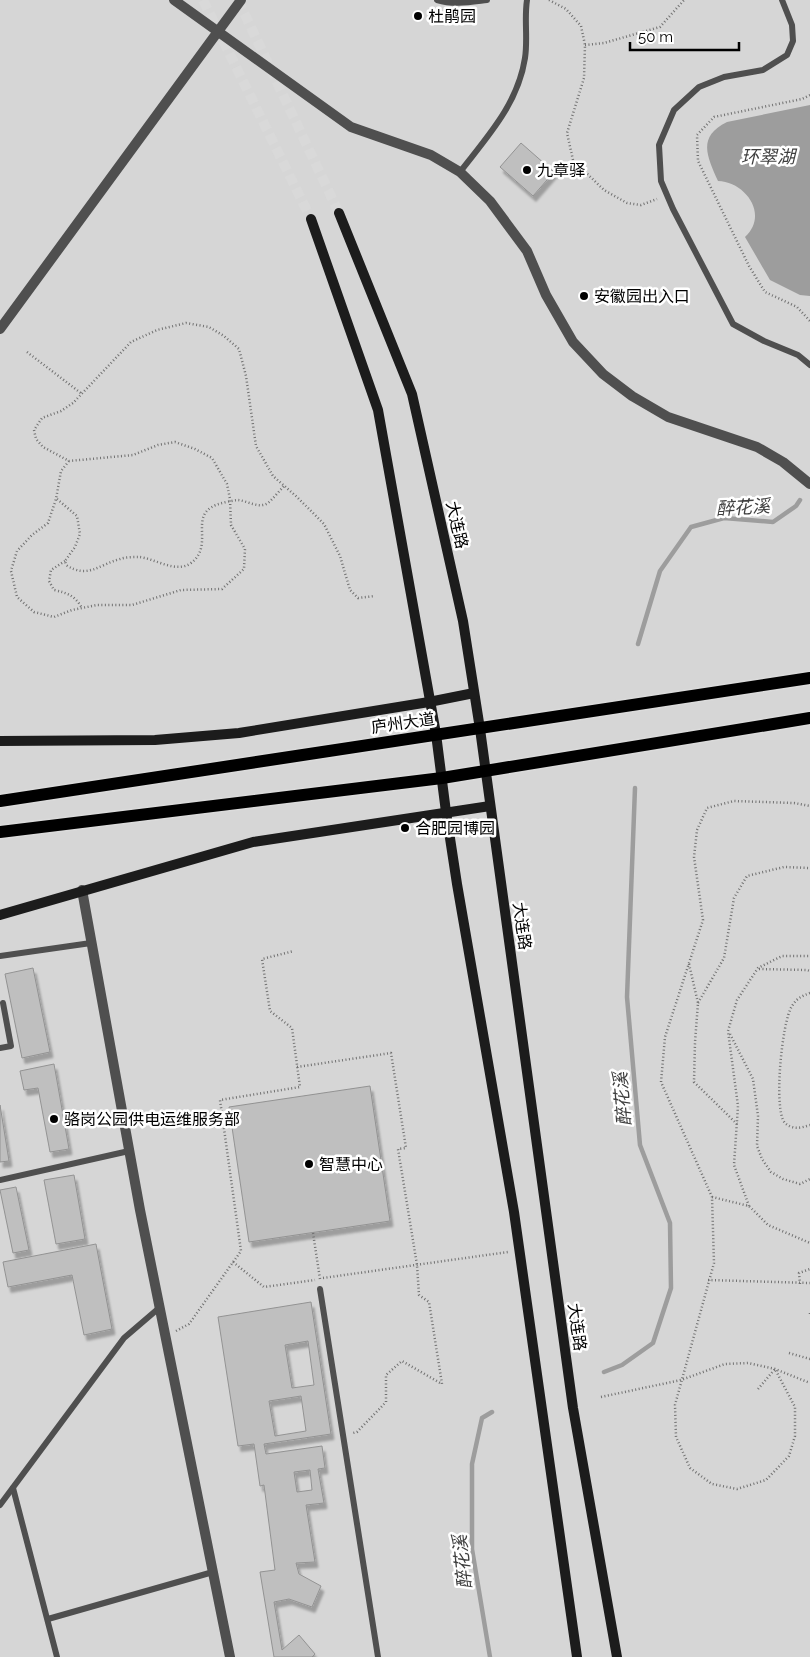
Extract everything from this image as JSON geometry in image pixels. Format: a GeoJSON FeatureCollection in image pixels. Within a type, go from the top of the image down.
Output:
{"type":"FeatureCollection","features":[{"type":"Feature","properties":{"kind":"main road","name":"大连路"},"geometry":{"type":"LineString","coordinates":[[339,213],[412,394],[463,621],[480,729],[573,1408],[616,1657]]}},
{"type":"Feature","properties":{"kind":"main road"},"geometry":{"type":"LineString","coordinates":[[311,219],[378,410],[436,734],[446,812],[519,1250],[577,1657]]}},
{"type":"Feature","properties":{"kind":"main road","name":"庐州大道"},"geometry":{"type":"LineString","coordinates":[[0,801],[810,678]]}},
{"type":"Feature","properties":{"kind":"main road"},"geometry":{"type":"LineString","coordinates":[[0,741],[155,740],[239,734],[474,693]]}},
{"type":"Feature","properties":{"kind":"main road"},"geometry":{"type":"LineString","coordinates":[[0,832],[442,778],[810,718]]}},
{"type":"Feature","properties":{"kind":"main road"},"geometry":{"type":"LineString","coordinates":[[0,915],[253,842],[490,806]]}},
{"type":"Feature","properties":{"kind":"street"},"geometry":{"type":"LineString","coordinates":[[174,0],[351,127],[430,155],[460,172],[490,201],[527,251],[546,295],[573,342],[603,374],[632,396],[668,417],[757,447],[783,462],[810,484]]}},
{"type":"Feature","properties":{"kind":"street"},"geometry":{"type":"LineString","coordinates":[[0,329],[241,0]]}},
{"type":"Feature","properties":{"kind":"street"},"geometry":{"type":"LineString","coordinates":[[82,890],[159,1308],[230,1657]]}},
{"type":"Feature","properties":{"kind":"lane"},"geometry":{"type":"LineString","coordinates":[[437,0],[447,3],[487,0]]}},
{"type":"Feature","properties":{"kind":"lane"},"geometry":{"type":"LineString","coordinates":[[460,172],[503,117],[519,83],[525,56],[526,0]]}},
{"type":"Feature","properties":{"kind":"lane"},"geometry":{"type":"LineString","coordinates":[[782,0],[792,25],[793,41],[788,55],[762,70],[724,77],[699,87],[674,110],[659,145],[661,181],[704,271],[733,324],[764,341],[798,354],[810,365]]}},
{"type":"Feature","properties":{"kind":"lane"},"geometry":{"type":"LineString","coordinates":[[0,956],[92,943]]}},
{"type":"Feature","properties":{"kind":"lane"},"geometry":{"type":"LineString","coordinates":[[0,1048],[11,1046],[3,1003]]}},
{"type":"Feature","properties":{"kind":"lane"},"geometry":{"type":"LineString","coordinates":[[0,1180],[129,1151]]}},
{"type":"Feature","properties":{"kind":"lane"},"geometry":{"type":"LineString","coordinates":[[320,1289],[378,1657]]}},
{"type":"Feature","properties":{"kind":"lane"},"geometry":{"type":"LineString","coordinates":[[0,1505],[124,1338],[159,1308]]}},
{"type":"Feature","properties":{"kind":"lane"},"geometry":{"type":"LineString","coordinates":[[12,1488],[58,1657]]}},
{"type":"Feature","properties":{"kind":"lane"},"geometry":{"type":"LineString","coordinates":[[48,1619],[213,1572]]}},
{"type":"Feature","properties":{"kind":"path"},"geometry":{"type":"LineString","coordinates":[[549,0],[566,9],[581,26],[585,45],[584,78],[567,133],[573,160],[604,190],[627,203],[641,205],[667,196]]}},
{"type":"Feature","properties":{"kind":"path"},"geometry":{"type":"LineString","coordinates":[[585,45],[604,43],[660,27],[684,0]]}},
{"type":"Feature","properties":{"kind":"path"},"geometry":{"type":"LineString","coordinates":[[810,95],[802,99],[714,117],[697,135],[698,161],[749,266],[765,292],[797,307],[810,321]]}},
{"type":"Feature","properties":{"kind":"path"},"geometry":{"type":"LineString","coordinates":[[69,461],[62,470],[56,499],[48,523],[32,535],[17,552],[11,571],[17,597],[34,612],[54,617],[97,605],[132,605],[181,590],[222,589],[244,569],[245,549],[231,525],[227,484],[212,458],[195,449],[175,442],[158,445],[133,455],[69,461],[43,447],[36,439],[34,430],[42,418],[61,411],[74,403],[131,342],[157,330],[186,323],[209,327],[224,336],[239,349],[246,376],[256,446],[272,476],[324,524],[340,556],[350,590],[358,598],[375,596]]}},
{"type":"Feature","properties":{"kind":"path"},"geometry":{"type":"LineString","coordinates":[[28,352],[82,394]]}},
{"type":"Feature","properties":{"kind":"path"},"geometry":{"type":"LineString","coordinates":[[66,559],[66,565],[83,572],[96,569],[121,558],[140,557],[174,566],[190,564],[200,552],[203,541],[200,531],[204,514],[215,505],[237,500],[258,505],[267,504],[284,486]]}},
{"type":"Feature","properties":{"kind":"path"},"geometry":{"type":"LineString","coordinates":[[56,499],[77,516],[80,534],[66,559],[51,570],[49,581],[54,590],[65,592],[76,599],[82,608]]}},
{"type":"Feature","properties":{"kind":"path"},"geometry":{"type":"LineString","coordinates":[[775,1369],[795,1407],[795,1436],[789,1456],[766,1480],[737,1489],[712,1484],[690,1468],[676,1437],[675,1405],[714,1263],[712,1198],[661,1082],[665,1036],[703,920],[694,857],[697,830],[707,808],[734,801],[794,803],[810,806]]}},
{"type":"Feature","properties":{"kind":"path"},"geometry":{"type":"LineString","coordinates":[[698,1003],[724,958],[734,898],[747,876],[784,867],[810,868]]}},
{"type":"Feature","properties":{"kind":"path"},"geometry":{"type":"LineString","coordinates":[[165,1338],[189,1324],[241,1251],[220,1100],[300,1087],[292,1028],[270,1011],[262,959],[294,951]]}},
{"type":"Feature","properties":{"kind":"path"},"geometry":{"type":"LineString","coordinates":[[810,956],[782,956],[758,968],[737,1000],[728,1031],[738,1106],[734,1165],[749,1206],[768,1225],[810,1243]]}},
{"type":"Feature","properties":{"kind":"path"},"geometry":{"type":"LineString","coordinates":[[688,962],[698,1003],[694,1082],[737,1124]]}},
{"type":"Feature","properties":{"kind":"path"},"geometry":{"type":"LineString","coordinates":[[758,968],[810,971]]}},
{"type":"Feature","properties":{"kind":"path"},"geometry":{"type":"LineString","coordinates":[[810,993],[800,997],[791,1008],[784,1032],[779,1103],[784,1122],[789,1126],[799,1129],[810,1125]]}},
{"type":"Feature","properties":{"kind":"path"},"geometry":{"type":"LineString","coordinates":[[728,1031],[753,1079],[758,1116],[757,1146],[762,1159],[771,1172],[783,1179],[800,1184],[810,1179]]}},
{"type":"Feature","properties":{"kind":"path"},"geometry":{"type":"LineString","coordinates":[[297,1067],[391,1053],[406,1148],[398,1149],[419,1296],[429,1302],[442,1384],[402,1361],[386,1375],[386,1402],[357,1432],[343,1436]]}},
{"type":"Feature","properties":{"kind":"path"},"geometry":{"type":"LineString","coordinates":[[712,1198],[749,1206]]}},
{"type":"Feature","properties":{"kind":"path"},"geometry":{"type":"LineString","coordinates":[[313,1233],[320,1279]]}},
{"type":"Feature","properties":{"kind":"path"},"geometry":{"type":"LineString","coordinates":[[233,1262],[264,1287],[519,1250]]}},
{"type":"Feature","properties":{"kind":"path"},"geometry":{"type":"LineString","coordinates":[[800,1284],[799,1272],[810,1269]]}},
{"type":"Feature","properties":{"kind":"path"},"geometry":{"type":"LineString","coordinates":[[708,1280],[810,1283]]}},
{"type":"Feature","properties":{"kind":"path"},"geometry":{"type":"LineString","coordinates":[[789,1353],[810,1359]]}},
{"type":"Feature","properties":{"kind":"path"},"geometry":{"type":"LineString","coordinates":[[601,1398],[681,1380],[725,1364],[748,1363],[775,1369],[810,1383]]}},
{"type":"Feature","properties":{"kind":"path"},"geometry":{"type":"LineString","coordinates":[[758,1389],[775,1369]]}},
{"type":"Feature","properties":{"kind":"shaded area","name":"合肥园博园"},"geometry":{"type":"Polygon","coordinates":[[[0,0],[810,0],[810,1657],[0,1657],[0,0]]]}},
{"type":"Feature","properties":{"kind":"water","name":"环翠湖"},"geometry":{"type":"Polygon","coordinates":[[[810,105],[810,296],[800,295],[770,280],[745,237],[752,228],[755,219],[751,201],[737,187],[718,181],[707,148],[711,134],[727,122],[810,105]]]}},
{"type":"Feature","properties":{"kind":"building","name":"九章驿"},"geometry":{"type":"Polygon","coordinates":[[[521,143],[554,172],[533,196],[500,167],[521,143]]]}},
{"type":"Feature","properties":{"kind":"building"},"geometry":{"type":"Polygon","coordinates":[[[33,968],[50,1052],[22,1058],[5,974],[33,968]]]}},
{"type":"Feature","properties":{"kind":"building","name":"骆岗公园供电运维服务部"},"geometry":{"type":"Polygon","coordinates":[[[54,1064],[69,1149],[50,1152],[38,1088],[24,1090],[20,1071],[54,1064]]]}},
{"type":"Feature","properties":{"kind":"building","name":"智慧中心"},"geometry":{"type":"Polygon","coordinates":[[[370,1086],[390,1221],[249,1242],[229,1107],[370,1086]]]}},
{"type":"Feature","properties":{"kind":"building"},"geometry":{"type":"Polygon","coordinates":[[[0,1105],[9,1161],[0,1162],[0,1105]]]}},
{"type":"Feature","properties":{"kind":"building"},"geometry":{"type":"Polygon","coordinates":[[[74,1175],[85,1239],[56,1244],[44,1180],[74,1175]]]}},
{"type":"Feature","properties":{"kind":"building"},"geometry":{"type":"Polygon","coordinates":[[[16,1187],[29,1250],[13,1253],[0,1190],[16,1187]]]}},
{"type":"Feature","properties":{"kind":"building"},"geometry":{"type":"Polygon","coordinates":[[[96,1244],[112,1329],[84,1335],[72,1275],[8,1287],[3,1262],[96,1244]]]}},
{"type":"Feature","properties":{"kind":"building"},"geometry":{"type":"Polygon","coordinates":[[[311,1302],[331,1434],[264,1444],[266,1454],[322,1446],[325,1468],[318,1469],[324,1503],[306,1505],[315,1562],[296,1563],[299,1574],[321,1586],[312,1607],[289,1599],[274,1602],[282,1650],[299,1635],[315,1654],[312,1657],[274,1657],[260,1572],[275,1570],[264,1485],[260,1486],[254,1444],[238,1446],[218,1317],[311,1302]],[[308,1341],[285,1345],[292,1388],[314,1385],[308,1341]],[[301,1396],[269,1401],[275,1436],[306,1431],[301,1396]],[[310,1470],[294,1472],[297,1492],[312,1490],[310,1470]]]}},
{"type":"Feature","properties":{"kind":"waterway","name":"醉花溪"},"geometry":{"type":"LineString","coordinates":[[638,644],[660,571],[691,527],[724,518],[773,522],[796,506],[800,500]]}},
{"type":"Feature","properties":{"kind":"waterway","name":"醉花溪"},"geometry":{"type":"LineString","coordinates":[[604,1372],[622,1365],[653,1343],[671,1288],[670,1223],[640,1145],[627,997],[635,788]]}},
{"type":"Feature","properties":{"kind":"waterway","name":"醉花溪"},"geometry":{"type":"LineString","coordinates":[[490,1657],[472,1549],[472,1464],[482,1418],[492,1412]]}},
{"type":"Feature","properties":{"kind":"tunnel"},"geometry":{"type":"LineString","coordinates":[[203,0],[311,219]]}},
{"type":"Feature","properties":{"kind":"tunnel"},"geometry":{"type":"LineString","coordinates":[[238,0],[339,213]]}},
{"type":"Feature","properties":{"kind":"place","name":"杜鹃园"},"geometry":{"type":"Point","coordinates":[418,16]}},
{"type":"Feature","properties":{"kind":"place","name":"九章驿"},"geometry":{"type":"Point","coordinates":[527,170]}},
{"type":"Feature","properties":{"kind":"place","name":"安徽园出入口"},"geometry":{"type":"Point","coordinates":[584,296]}},
{"type":"Feature","properties":{"kind":"place","name":"合肥园博园"},"geometry":{"type":"Point","coordinates":[405,828]}},
{"type":"Feature","properties":{"kind":"place","name":"骆岗公园供电运维服务部"},"geometry":{"type":"Point","coordinates":[54,1119]}},
{"type":"Feature","properties":{"kind":"place","name":"智慧中心"},"geometry":{"type":"Point","coordinates":[309,1164]}}]}
